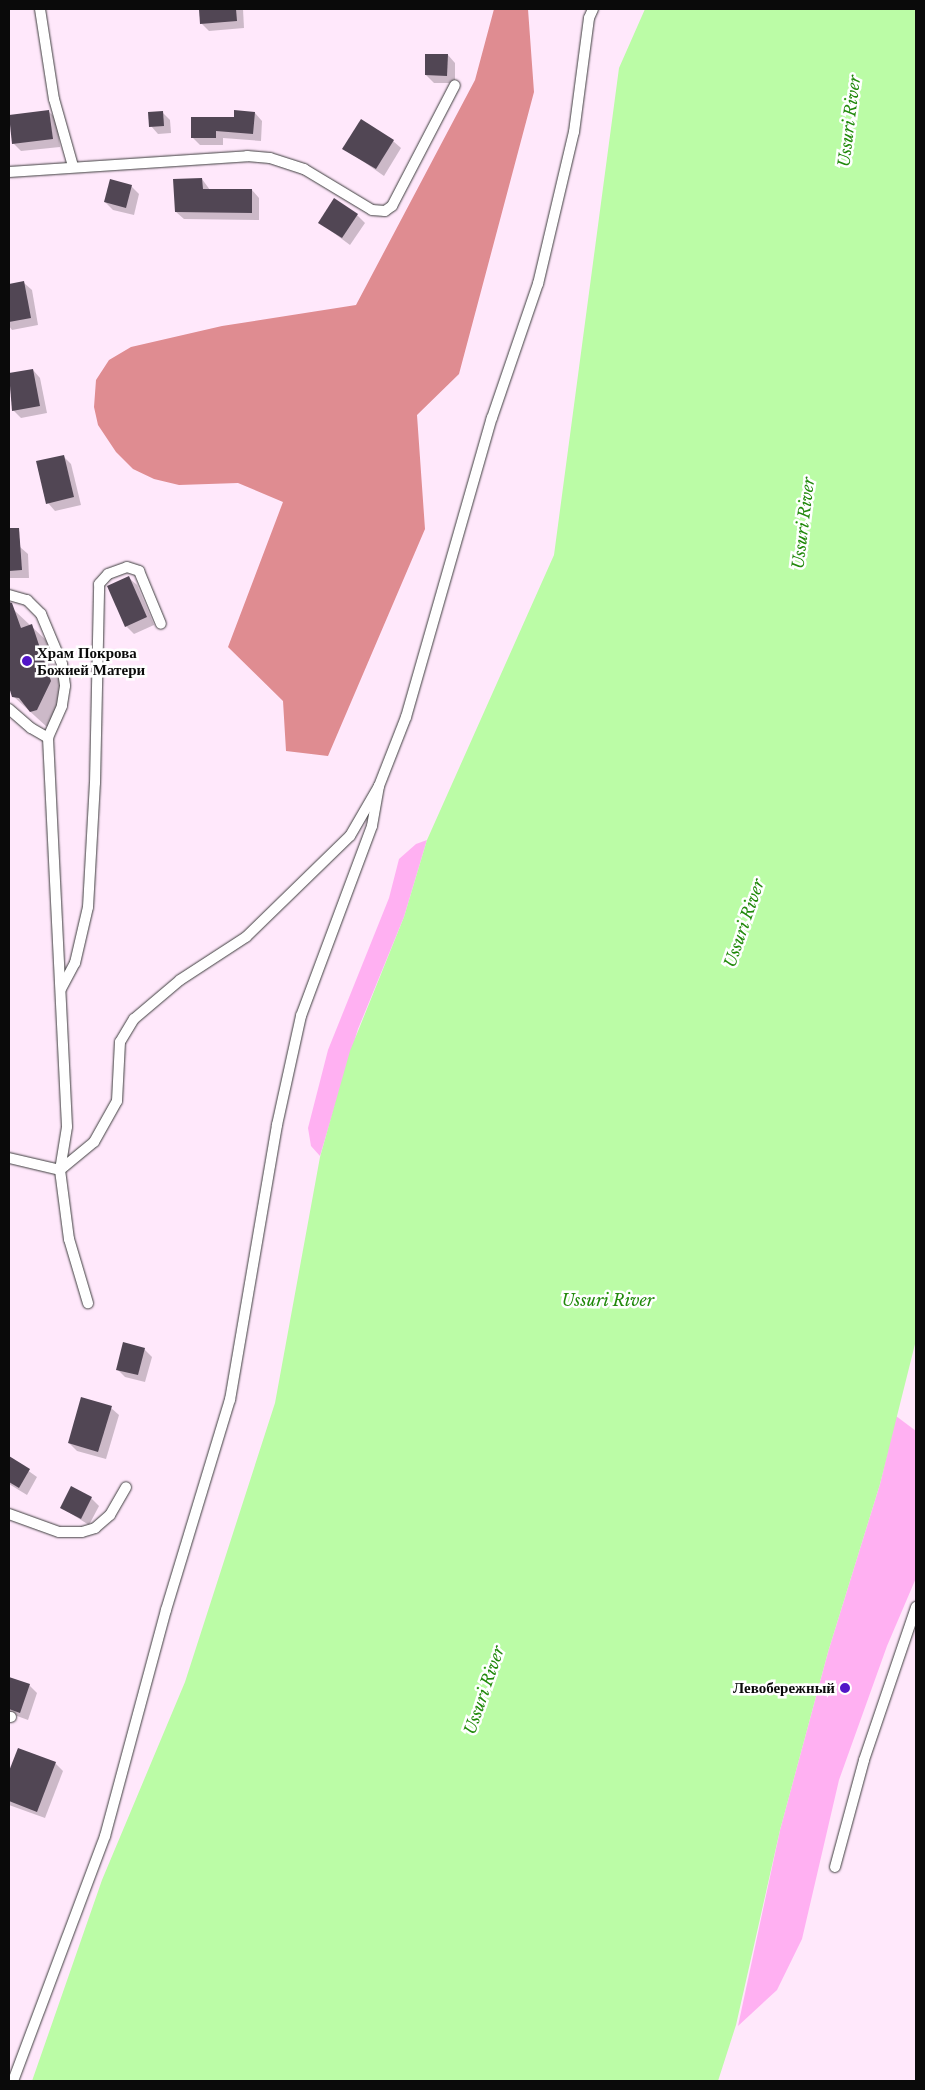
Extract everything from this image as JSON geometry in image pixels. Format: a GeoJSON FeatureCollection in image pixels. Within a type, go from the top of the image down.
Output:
{"type":"FeatureCollection","features":[{"type":"Feature","properties":{"kind":"lane"},"geometry":{"type":"LineString","coordinates":[[40,9],[54,99],[73,166]]}},
{"type":"Feature","properties":{"kind":"lane"},"geometry":{"type":"LineString","coordinates":[[60,1170],[94,1142],[117,1101],[120,1042],[134,1019],[180,980],[246,938],[350,836],[379,786],[406,717],[492,418],[538,284],[574,132],[589,18],[593,9]]}},
{"type":"Feature","properties":{"kind":"lane"},"geometry":{"type":"LineString","coordinates":[[9,172],[73,166],[270,158],[304,169],[372,210],[385,211],[392,206],[456,85]]}},
{"type":"Feature","properties":{"kind":"lane"},"geometry":{"type":"LineString","coordinates":[[60,990],[74,963],[88,907],[95,783],[99,584],[108,574],[121,570],[139,570],[161,624]]}},
{"type":"Feature","properties":{"kind":"lane"},"geometry":{"type":"LineString","coordinates":[[9,595],[27,600],[41,614],[62,664],[65,686],[62,706],[48,738],[67,1127],[60,1170],[69,1239],[88,1303]]}},
{"type":"Feature","properties":{"kind":"lane"},"geometry":{"type":"LineString","coordinates":[[9,709],[30,728],[48,738]]}},
{"type":"Feature","properties":{"kind":"lane"},"geometry":{"type":"LineString","coordinates":[[13,2081],[105,1836],[166,1610],[230,1400],[277,1125],[301,1016],[372,826],[379,786]]}},
{"type":"Feature","properties":{"kind":"lane"},"geometry":{"type":"LineString","coordinates":[[9,1158],[60,1170]]}},
{"type":"Feature","properties":{"kind":"lane"},"geometry":{"type":"LineString","coordinates":[[9,1514],[59,1532],[82,1532],[95,1528],[110,1515],[126,1487]]}},
{"type":"Feature","properties":{"kind":"lane"},"geometry":{"type":"LineString","coordinates":[[835,1867],[864,1760],[916,1607]]}},
{"type":"Feature","properties":{"kind":"shaded area"},"geometry":{"type":"Polygon","coordinates":[[[494,9],[528,9],[534,92],[459,374],[417,415],[425,529],[328,756],[286,751],[283,701],[228,647],[283,502],[238,483],[179,485],[154,479],[133,469],[116,452],[98,425],[94,407],[96,380],[109,360],[131,347],[222,326],[356,305],[475,80],[494,9]]]}},
{"type":"Feature","properties":{"kind":"sand"},"geometry":{"type":"Polygon","coordinates":[[[427,840],[404,917],[358,1029],[320,1156],[311,1146],[308,1128],[328,1050],[389,898],[399,859],[416,844],[427,840]]]}},
{"type":"Feature","properties":{"kind":"sand","name":"Левобережный"},"geometry":{"type":"Polygon","coordinates":[[[896,1416],[916,1431],[916,1578],[887,1646],[839,1780],[802,1939],[777,1990],[738,2026],[780,1830],[828,1652],[880,1484],[896,1416]]]}},
{"type":"Feature","properties":{"kind":"water","name":"Ussuri River"},"geometry":{"type":"Polygon","coordinates":[[[645,9],[916,9],[916,1340],[880,1484],[828,1652],[780,1830],[736,2025],[718,2081],[32,2081],[102,1880],[185,1682],[275,1403],[320,1157],[350,1051],[404,917],[427,840],[554,555],[619,68],[645,9]]]}},
{"type":"Feature","properties":{"kind":"building"},"geometry":{"type":"Polygon","coordinates":[[[199,9],[236,9],[237,21],[200,24],[199,9]]]}},
{"type":"Feature","properties":{"kind":"building"},"geometry":{"type":"Polygon","coordinates":[[[425,54],[448,54],[447,76],[425,75],[425,54]]]}},
{"type":"Feature","properties":{"kind":"building"},"geometry":{"type":"Polygon","coordinates":[[[49,110],[53,139],[12,144],[9,115],[49,110]]]}},
{"type":"Feature","properties":{"kind":"building"},"geometry":{"type":"Polygon","coordinates":[[[234,110],[255,112],[253,134],[216,131],[216,138],[191,138],[191,117],[234,117],[234,110]]]}},
{"type":"Feature","properties":{"kind":"building"},"geometry":{"type":"Polygon","coordinates":[[[163,111],[164,126],[149,127],[148,112],[163,111]]]}},
{"type":"Feature","properties":{"kind":"building"},"geometry":{"type":"Polygon","coordinates":[[[361,119],[394,140],[376,169],[342,149],[361,119]]]}},
{"type":"Feature","properties":{"kind":"building"},"geometry":{"type":"Polygon","coordinates":[[[202,178],[203,189],[252,189],[252,213],[175,212],[173,179],[202,178]]]}},
{"type":"Feature","properties":{"kind":"building"},"geometry":{"type":"Polygon","coordinates":[[[110,179],[132,185],[126,208],[104,202],[110,179]]]}},
{"type":"Feature","properties":{"kind":"building"},"geometry":{"type":"Polygon","coordinates":[[[334,198],[358,214],[342,238],[318,223],[334,198]]]}},
{"type":"Feature","properties":{"kind":"building"},"geometry":{"type":"Polygon","coordinates":[[[24,281],[31,318],[9,322],[9,284],[24,281]]]}},
{"type":"Feature","properties":{"kind":"building"},"geometry":{"type":"Polygon","coordinates":[[[33,369],[40,406],[12,411],[9,373],[33,369]]]}},
{"type":"Feature","properties":{"kind":"building"},"geometry":{"type":"Polygon","coordinates":[[[64,455],[74,497],[46,504],[36,461],[64,455]]]}},
{"type":"Feature","properties":{"kind":"building"},"geometry":{"type":"Polygon","coordinates":[[[9,528],[19,528],[22,570],[9,571],[9,528]]]}},
{"type":"Feature","properties":{"kind":"building"},"geometry":{"type":"Polygon","coordinates":[[[129,576],[147,617],[125,627],[107,586],[129,576]]]}},
{"type":"Feature","properties":{"kind":"building","name":"Храм Покрова Божией Матери"},"geometry":{"type":"Polygon","coordinates":[[[9,602],[12,603],[21,628],[32,624],[51,681],[37,710],[30,712],[19,698],[12,697],[9,687],[9,602]]]}},
{"type":"Feature","properties":{"kind":"building"},"geometry":{"type":"Polygon","coordinates":[[[123,1342],[145,1348],[138,1375],[116,1370],[123,1342]]]}},
{"type":"Feature","properties":{"kind":"building"},"geometry":{"type":"Polygon","coordinates":[[[81,1397],[112,1406],[98,1452],[68,1443],[81,1397]]]}},
{"type":"Feature","properties":{"kind":"building"},"geometry":{"type":"Polygon","coordinates":[[[9,1456],[30,1469],[19,1488],[9,1482],[9,1456]]]}},
{"type":"Feature","properties":{"kind":"building"},"geometry":{"type":"Polygon","coordinates":[[[71,1486],[92,1497],[81,1519],[60,1508],[71,1486]]]}},
{"type":"Feature","properties":{"kind":"building"},"geometry":{"type":"Polygon","coordinates":[[[9,1677],[30,1684],[20,1713],[9,1709],[9,1677]]]}},
{"type":"Feature","properties":{"kind":"building"},"geometry":{"type":"Polygon","coordinates":[[[18,1748],[56,1762],[37,1812],[9,1801],[9,1771],[18,1748]]]}},
{"type":"Feature","properties":{"kind":"place","name":"Храм Покрова Божией Матери"},"geometry":{"type":"Point","coordinates":[27,661]}},
{"type":"Feature","properties":{"kind":"place","name":"Левобережный"},"geometry":{"type":"Point","coordinates":[845,1688]}}]}
